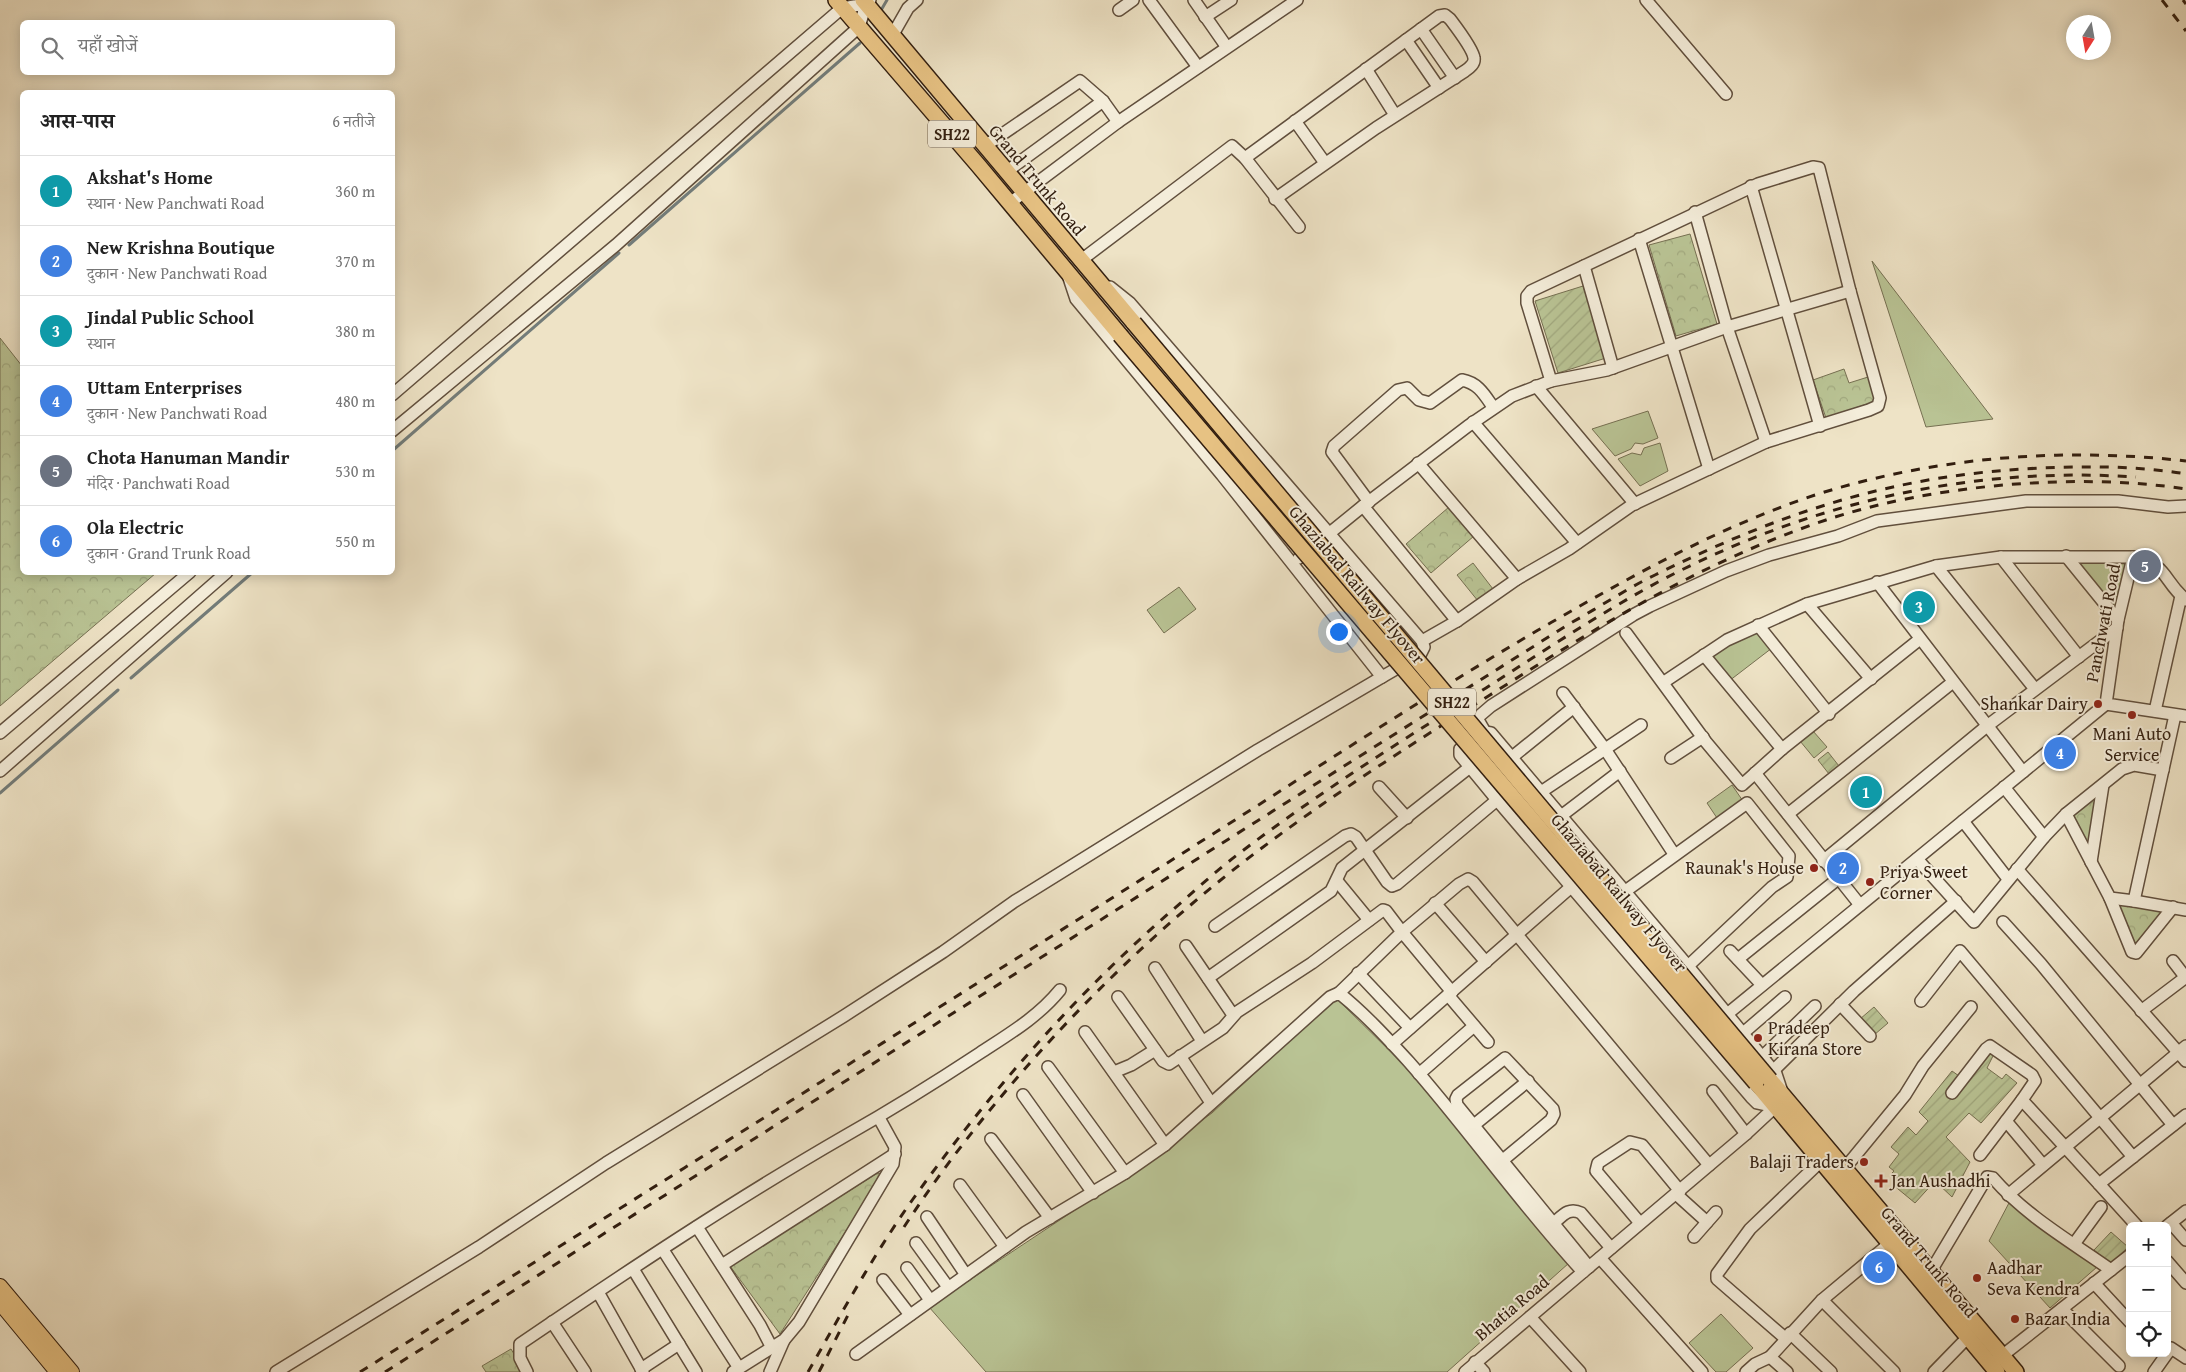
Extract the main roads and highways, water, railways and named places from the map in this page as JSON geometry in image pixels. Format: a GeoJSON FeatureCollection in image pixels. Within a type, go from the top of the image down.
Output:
{"type":"FeatureCollection","features":[{"type":"Feature","properties":{"kind":"highway","name":"Grand Trunk Road"},"geometry":{"type":"LineString","coordinates":[[866,1],[892,36],[1084,265]]}},
{"type":"Feature","properties":{"kind":"highway","name":"Grand Trunk Road"},"geometry":{"type":"LineString","coordinates":[[839,4],[1065,269]]}},
{"type":"Feature","properties":{"kind":"highway","name":"Ghaziabad Railway Flyover"},"geometry":{"type":"LineString","coordinates":[[1084,265],[1766,1078],[1779,1102]]}},
{"type":"Feature","properties":{"kind":"highway","name":"Ghaziabad Railway Flyover"},"geometry":{"type":"LineString","coordinates":[[1065,269],[1120,335],[1766,1078]]}},
{"type":"Feature","properties":{"kind":"highway","name":"Grand Trunk Road"},"geometry":{"type":"LineString","coordinates":[[1779,1102],[1820,1162],[1895,1239],[1931,1271],[1997,1364]]}},
{"type":"Feature","properties":{"kind":"highway","name":"Grand Trunk Road"},"geometry":{"type":"LineString","coordinates":[[1779,1102],[1844,1168],[1968,1337],[1997,1364],[2016,1372]]}},
{"type":"Feature","properties":{"kind":"main road"},"geometry":{"type":"LineString","coordinates":[[0,1286],[9,1308],[57,1372]]}},
{"type":"Feature","properties":{"kind":"main road"},"geometry":{"type":"LineString","coordinates":[[9,1308],[72,1372]]}},
{"type":"Feature","properties":{"kind":"waterway"},"geometry":{"type":"LineString","coordinates":[[880,12],[887,0]]}},
{"type":"Feature","properties":{"kind":"waterway"},"geometry":{"type":"LineString","coordinates":[[629,245],[860,43]]}},
{"type":"Feature","properties":{"kind":"waterway"},"geometry":{"type":"LineString","coordinates":[[395,448],[619,253]]}},
{"type":"Feature","properties":{"kind":"waterway"},"geometry":{"type":"LineString","coordinates":[[131,678],[250,575]]}},
{"type":"Feature","properties":{"kind":"waterway"},"geometry":{"type":"LineString","coordinates":[[0,793],[118,690]]}},
{"type":"Feature","properties":{"kind":"railway"},"geometry":{"type":"LineString","coordinates":[[2162,0],[2186,31]]}},
{"type":"Feature","properties":{"kind":"railway"},"geometry":{"type":"LineString","coordinates":[[2183,0],[2186,4]]}},
{"type":"Feature","properties":{"kind":"railway"},"geometry":{"type":"LineString","coordinates":[[360,1372],[1425,699],[1552,622],[1680,552],[1780,507],[1860,482],[1906,472],[1952,464],[2045,456],[2092,455],[2186,461]]}},
{"type":"Feature","properties":{"kind":"railway"},"geometry":{"type":"LineString","coordinates":[[385,1372],[1569,624],[1655,575],[1703,552],[1796,515],[1843,500],[1939,478],[1989,472],[2078,467],[2132,468],[2186,474]]}},
{"type":"Feature","properties":{"kind":"railway"},"geometry":{"type":"LineString","coordinates":[[808,1372],[871,1263],[913,1199],[974,1119],[1039,1042],[1073,1005],[1145,934],[1204,882],[1241,852],[1331,787],[1636,594],[1715,554],[1772,531],[1831,511],[1890,496],[1950,485],[2011,478],[2073,475],[2136,477]]}},
{"type":"Feature","properties":{"kind":"railway"},"geometry":{"type":"LineString","coordinates":[[904,1227],[939,1176],[1017,1077],[1105,984],[1198,898],[1275,838],[1366,774],[1612,620],[1694,575],[1737,555],[1781,536],[1867,508],[1957,490],[2052,482],[2144,484],[2186,489]]}},
{"type":"Feature","properties":{"kind":"railway"},"geometry":{"type":"LineString","coordinates":[[819,1372],[848,1315]]}},
{"type":"Feature","properties":{"kind":"place","name":"Chota Hanuman Mandir"},"geometry":{"type":"Point","coordinates":[2145,566]}},
{"type":"Feature","properties":{"kind":"place","name":"Jindal Public School"},"geometry":{"type":"Point","coordinates":[1919,607]}},
{"type":"Feature","properties":{"kind":"place","name":"Shankar Dairy"},"geometry":{"type":"Point","coordinates":[2098,704]}},
{"type":"Feature","properties":{"kind":"place","name":"Mani Auto Service"},"geometry":{"type":"Point","coordinates":[2132,715]}},
{"type":"Feature","properties":{"kind":"place","name":"Uttam Enterprises"},"geometry":{"type":"Point","coordinates":[2060,753]}},
{"type":"Feature","properties":{"kind":"place","name":"Akshat's Home"},"geometry":{"type":"Point","coordinates":[1866,792]}},
{"type":"Feature","properties":{"kind":"place","name":"Raunak's House"},"geometry":{"type":"Point","coordinates":[1814,868]}},
{"type":"Feature","properties":{"kind":"place","name":"New Krishna Boutique"},"geometry":{"type":"Point","coordinates":[1843,868]}},
{"type":"Feature","properties":{"kind":"place","name":"Priya Sweet Corner"},"geometry":{"type":"Point","coordinates":[1870,882]}},
{"type":"Feature","properties":{"kind":"place","name":"Pradeep Kirana Store"},"geometry":{"type":"Point","coordinates":[1758,1038]}},
{"type":"Feature","properties":{"kind":"place","name":"Balaji Traders"},"geometry":{"type":"Point","coordinates":[1864,1162]}},
{"type":"Feature","properties":{"kind":"place","name":"Jan Aushadhi"},"geometry":{"type":"Point","coordinates":[1881,1181]}},
{"type":"Feature","properties":{"kind":"place","name":"Ola Electric"},"geometry":{"type":"Point","coordinates":[1879,1267]}},
{"type":"Feature","properties":{"kind":"place","name":"Aadhar Seva Kendra"},"geometry":{"type":"Point","coordinates":[1977,1278]}},
{"type":"Feature","properties":{"kind":"place","name":"Bazar India"},"geometry":{"type":"Point","coordinates":[2015,1319]}}]}
